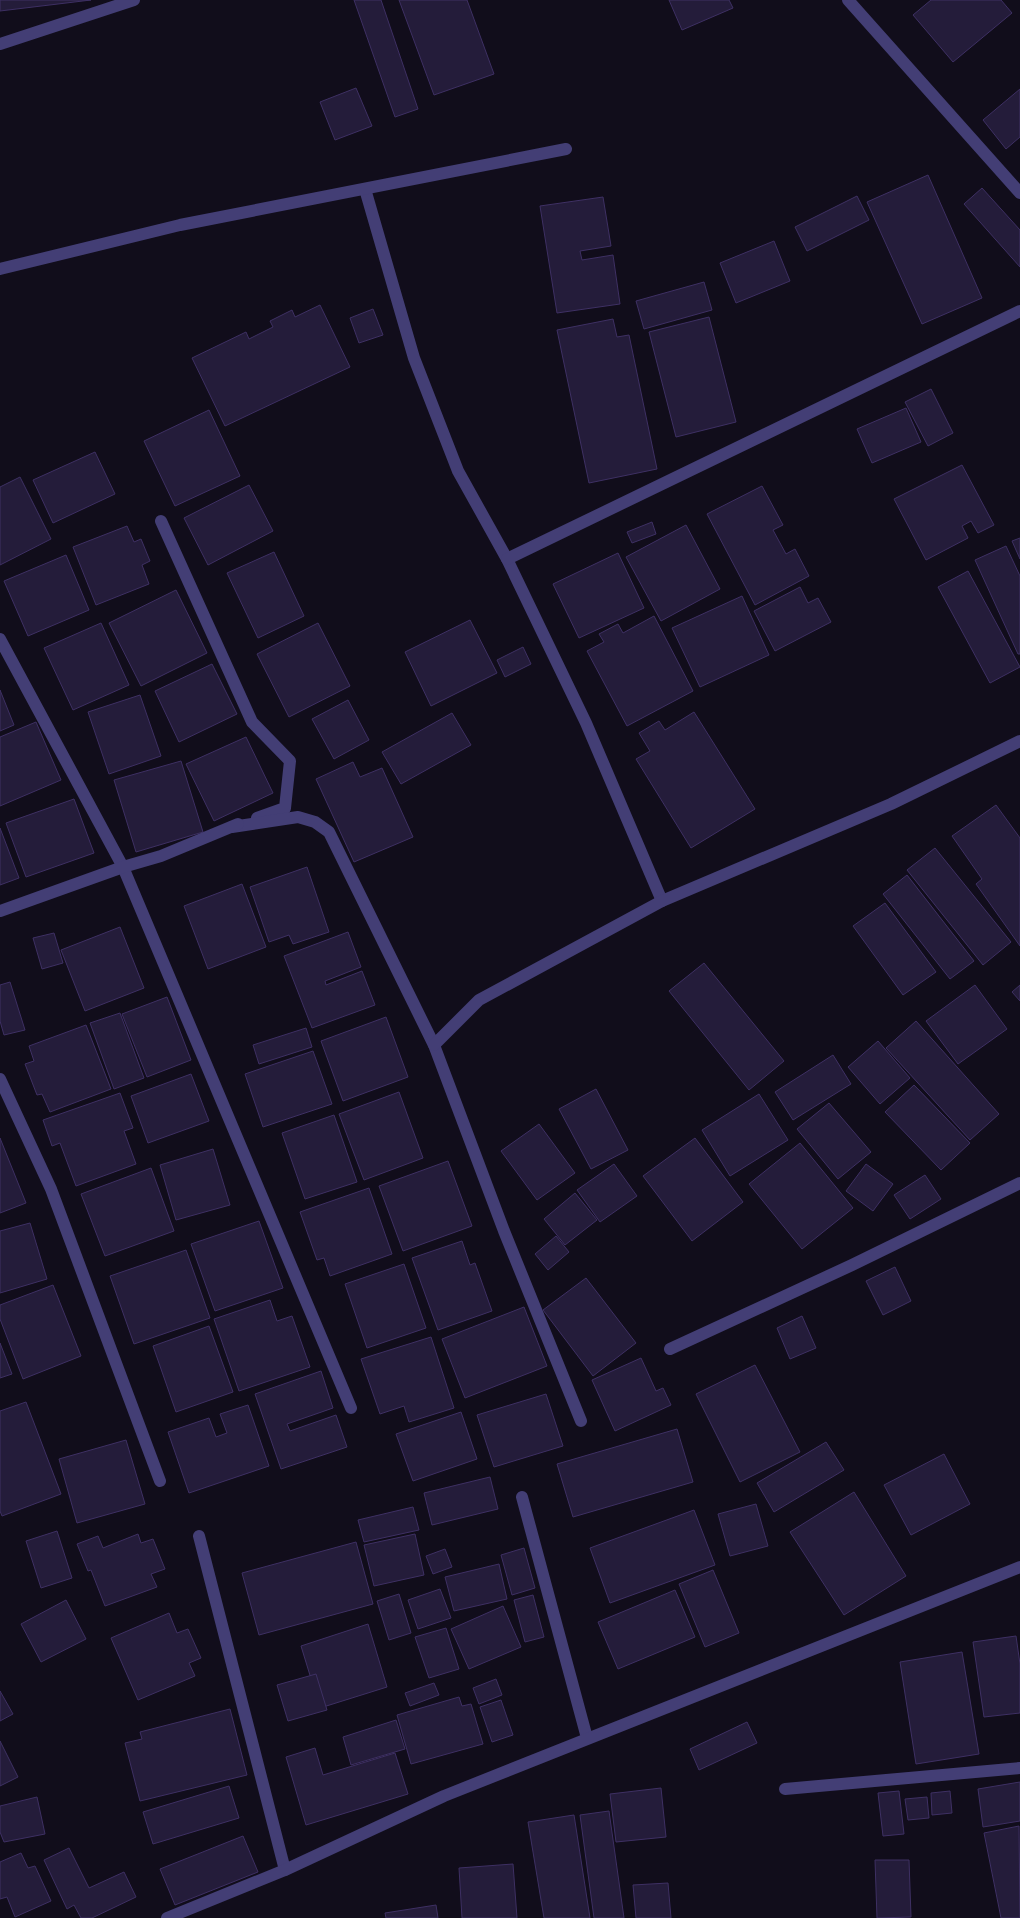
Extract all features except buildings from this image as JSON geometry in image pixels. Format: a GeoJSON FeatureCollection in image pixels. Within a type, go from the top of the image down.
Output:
{"type":"FeatureCollection","features":[{"type":"Feature","properties":{"kind":"street"},"geometry":{"type":"LineString","coordinates":[[0,44],[134,0]]}},
{"type":"Feature","properties":{"kind":"street"},"geometry":{"type":"LineString","coordinates":[[848,0],[1020,193]]}},
{"type":"Feature","properties":{"kind":"street"},"geometry":{"type":"LineString","coordinates":[[0,268],[180,225],[566,149]]}},
{"type":"Feature","properties":{"kind":"street"},"geometry":{"type":"LineString","coordinates":[[365,188],[414,358],[458,471],[506,559],[586,723],[662,901]]}},
{"type":"Feature","properties":{"kind":"street"},"geometry":{"type":"LineString","coordinates":[[506,559],[1020,311]]}},
{"type":"Feature","properties":{"kind":"street"},"geometry":{"type":"LineString","coordinates":[[0,911],[123,867],[161,856],[285,808],[290,760],[252,722],[161,521]]}},
{"type":"Feature","properties":{"kind":"street"},"geometry":{"type":"LineString","coordinates":[[0,639],[123,867],[351,1408]]}},
{"type":"Feature","properties":{"kind":"street"},"geometry":{"type":"LineString","coordinates":[[434,1045],[479,1000],[662,901],[891,804],[1020,742]]}},
{"type":"Feature","properties":{"kind":"street"},"geometry":{"type":"LineString","coordinates":[[232,827],[298,817],[315,822],[329,832],[434,1045],[504,1232],[581,1421]]}},
{"type":"Feature","properties":{"kind":"street"},"geometry":{"type":"LineString","coordinates":[[0,1079],[51,1189],[160,1481]]}},
{"type":"Feature","properties":{"kind":"street"},"geometry":{"type":"LineString","coordinates":[[670,1349],[852,1265],[1020,1183]]}},
{"type":"Feature","properties":{"kind":"street"},"geometry":{"type":"LineString","coordinates":[[522,1497],[587,1738]]}},
{"type":"Feature","properties":{"kind":"street"},"geometry":{"type":"LineString","coordinates":[[199,1536],[284,1870]]}},
{"type":"Feature","properties":{"kind":"street"},"geometry":{"type":"LineString","coordinates":[[167,1918],[284,1870],[444,1796],[1020,1567]]}},
{"type":"Feature","properties":{"kind":"street"},"geometry":{"type":"LineString","coordinates":[[784,1789],[1020,1768]]}}]}
